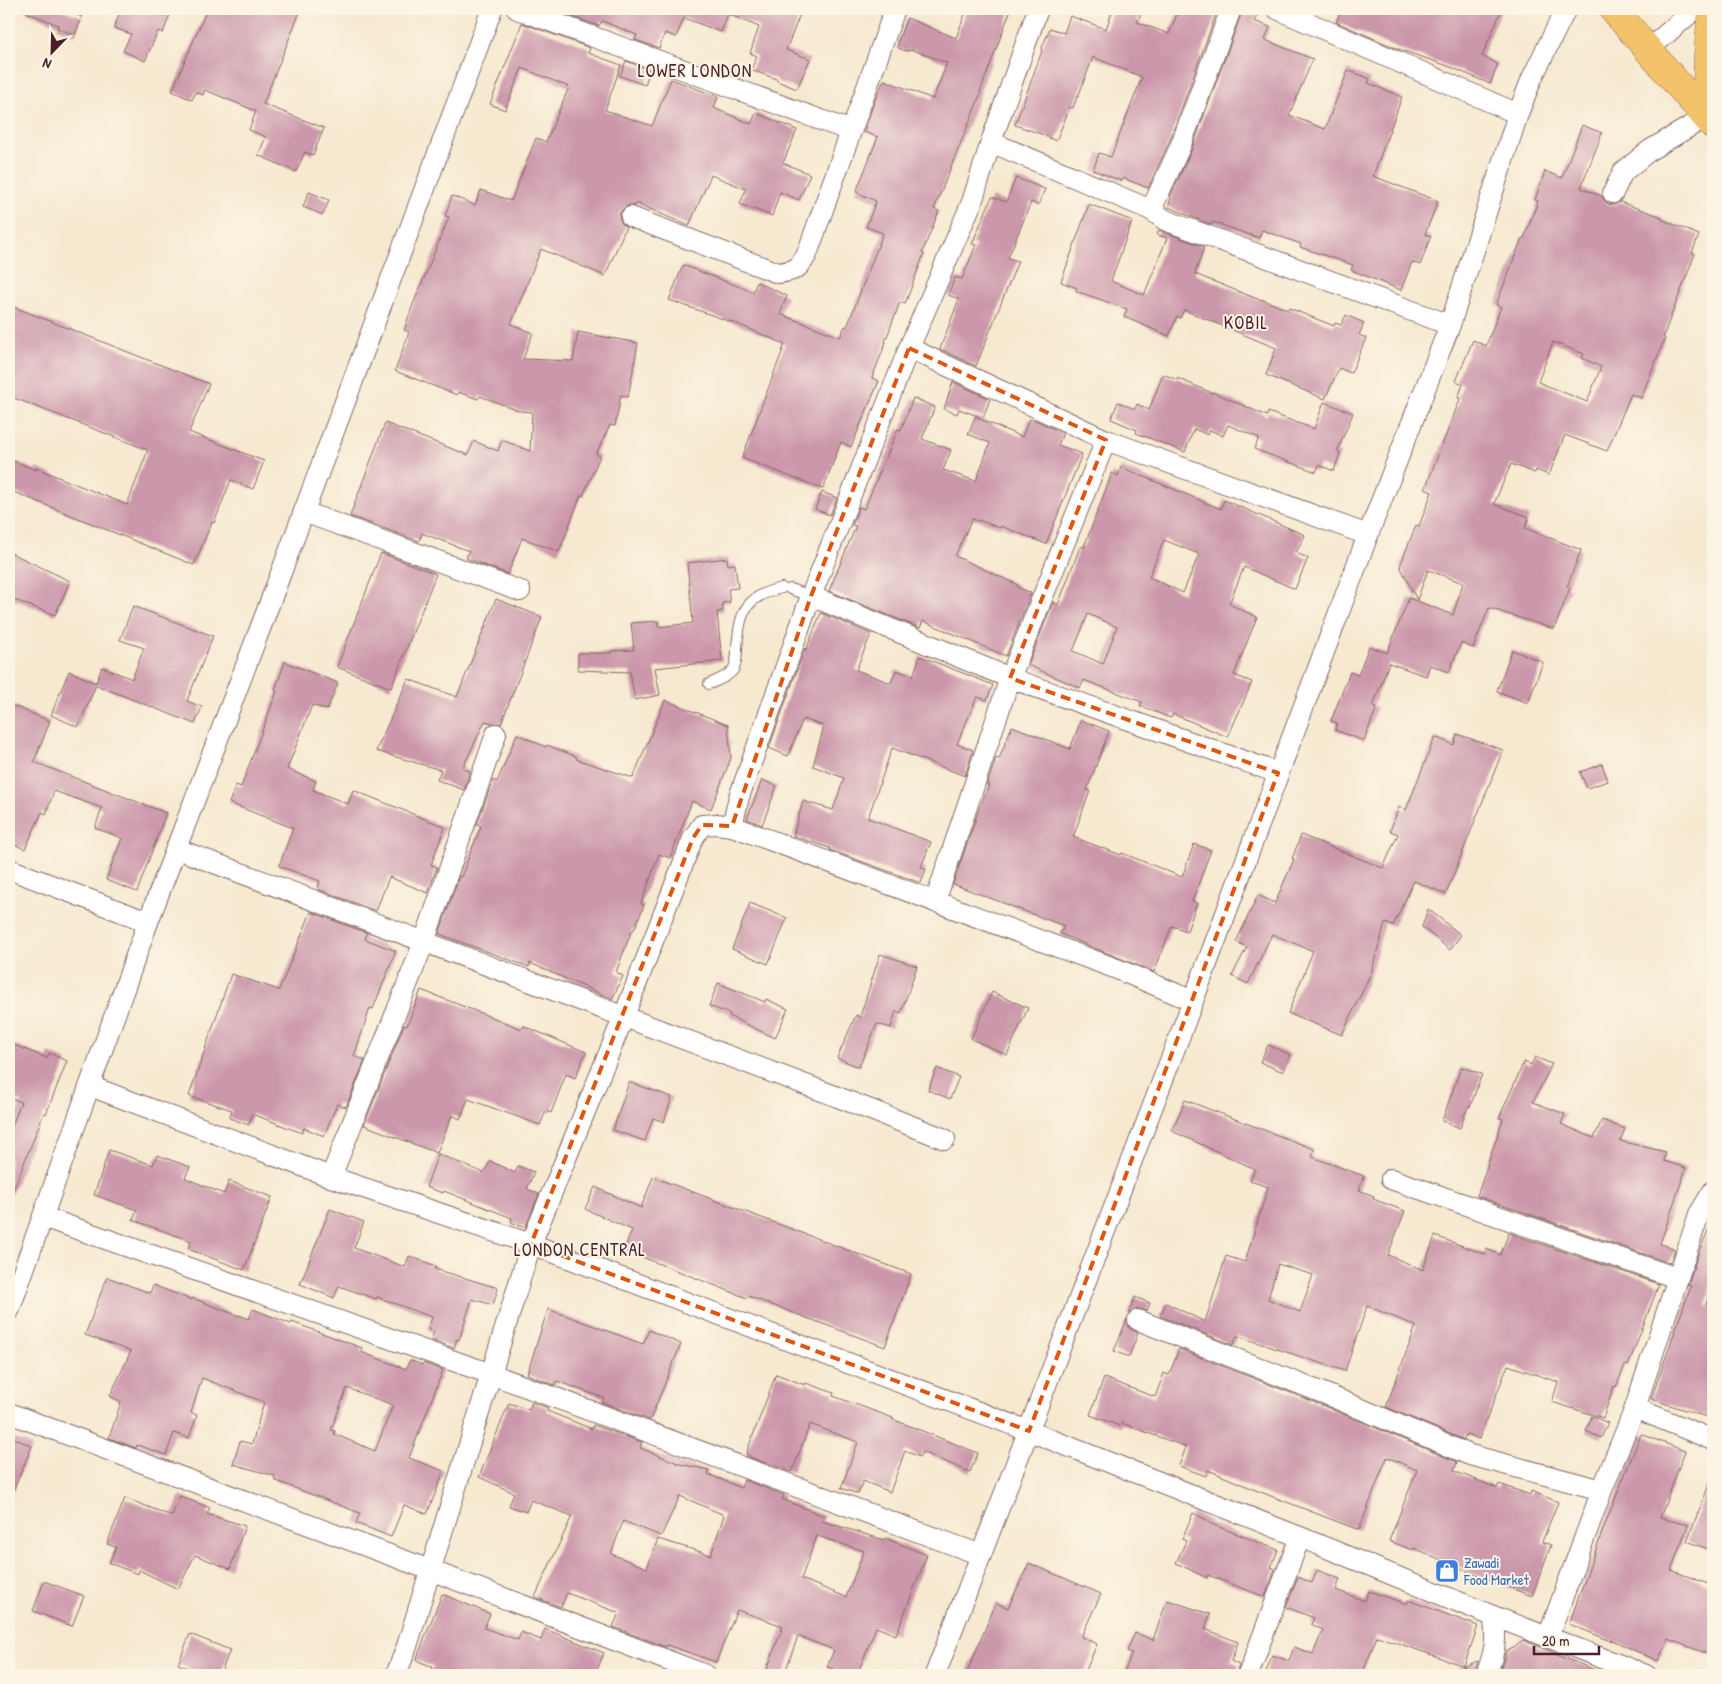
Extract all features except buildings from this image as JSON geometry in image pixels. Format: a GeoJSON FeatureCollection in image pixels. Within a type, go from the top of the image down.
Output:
{"type":"FeatureCollection","features":[{"type":"Feature","properties":{"kind":"main road"},"geometry":{"type":"LineString","coordinates":[[1710,121],[1708,55],[1712,9]]}},
{"type":"Feature","properties":{"kind":"main road"},"geometry":{"type":"LineString","coordinates":[[1616,10],[1710,121]]}},
{"type":"Feature","properties":{"kind":"street"},"geometry":{"type":"LineString","coordinates":[[9,1311],[148,922],[492,9]]}},
{"type":"Feature","properties":{"kind":"street"},"geometry":{"type":"LineString","coordinates":[[517,9],[850,131]]}},
{"type":"Feature","properties":{"kind":"street"},"geometry":{"type":"LineString","coordinates":[[631,217],[778,273],[791,271],[800,266],[807,254],[895,9]]}},
{"type":"Feature","properties":{"kind":"street"},"geometry":{"type":"LineString","coordinates":[[732,826],[740,797],[811,596],[909,348],[972,202],[1038,9]]}},
{"type":"Feature","properties":{"kind":"street"},"geometry":{"type":"LineString","coordinates":[[1151,210],[1180,147],[1231,9]]}},
{"type":"Feature","properties":{"kind":"street"},"geometry":{"type":"LineString","coordinates":[[1277,9],[1518,114]]}},
{"type":"Feature","properties":{"kind":"street"},"geometry":{"type":"LineString","coordinates":[[936,1675],[1368,535],[1450,325],[1518,114],[1532,78],[1566,9]]}},
{"type":"Feature","properties":{"kind":"street"},"geometry":{"type":"LineString","coordinates":[[1649,50],[1695,9]]}},
{"type":"Feature","properties":{"kind":"street"},"geometry":{"type":"LineString","coordinates":[[1614,193],[1623,172],[1650,150],[1710,121]]}},
{"type":"Feature","properties":{"kind":"street"},"geometry":{"type":"LineString","coordinates":[[991,142],[1151,210],[1174,224],[1450,325]]}},
{"type":"Feature","properties":{"kind":"street"},"geometry":{"type":"LineString","coordinates":[[909,348],[1106,440],[1368,535]]}},
{"type":"Feature","properties":{"kind":"street"},"geometry":{"type":"LineString","coordinates":[[935,902],[1010,678],[1106,440]]}},
{"type":"Feature","properties":{"kind":"street"},"geometry":{"type":"LineString","coordinates":[[304,512],[520,591]]}},
{"type":"Feature","properties":{"kind":"street"},"geometry":{"type":"LineString","coordinates":[[811,596],[1010,678],[1278,774]]}},
{"type":"Feature","properties":{"kind":"street"},"geometry":{"type":"LineString","coordinates":[[331,1177],[424,942],[496,734]]}},
{"type":"Feature","properties":{"kind":"street"},"geometry":{"type":"LineString","coordinates":[[396,1675],[407,1646],[531,1244],[624,1016],[692,838],[702,825],[732,826],[1116,969],[1193,1001]]}},
{"type":"Feature","properties":{"kind":"street"},"geometry":{"type":"LineString","coordinates":[[177,849],[624,1016],[945,1139]]}},
{"type":"Feature","properties":{"kind":"street"},"geometry":{"type":"LineString","coordinates":[[9,869],[148,922]]}},
{"type":"Feature","properties":{"kind":"street"},"geometry":{"type":"LineString","coordinates":[[90,1086],[331,1177],[531,1244],[1030,1431],[1300,1537],[1492,1616],[1646,1675]]}},
{"type":"Feature","properties":{"kind":"street"},"geometry":{"type":"LineString","coordinates":[[1391,1179],[1677,1278]]}},
{"type":"Feature","properties":{"kind":"street"},"geometry":{"type":"LineString","coordinates":[[1548,1636],[1602,1490],[1635,1408],[1699,1214],[1713,1191]]}},
{"type":"Feature","properties":{"kind":"street"},"geometry":{"type":"LineString","coordinates":[[43,1217],[491,1374],[981,1555]]}},
{"type":"Feature","properties":{"kind":"street"},"geometry":{"type":"LineString","coordinates":[[1138,1320],[1328,1395],[1470,1455],[1602,1490]]}},
{"type":"Feature","properties":{"kind":"street"},"geometry":{"type":"LineString","coordinates":[[1635,1408],[1713,1440]]}},
{"type":"Feature","properties":{"kind":"street"},"geometry":{"type":"LineString","coordinates":[[9,1414],[430,1570],[706,1675]]}},
{"type":"Feature","properties":{"kind":"street"},"geometry":{"type":"LineString","coordinates":[[1248,1675],[1300,1537]]}},
{"type":"Feature","properties":{"kind":"street"},"geometry":{"type":"LineString","coordinates":[[1486,1675],[1495,1645],[1496,1631],[1492,1616]]}},
{"type":"Feature","properties":{"kind":"lane"},"geometry":{"type":"LineString","coordinates":[[709,684],[732,671],[736,663],[739,624],[744,610],[752,601],[768,591],[786,589],[811,596]]}},
{"type":"Feature","properties":{"kind":"highlighted area"},"geometry":{"type":"Polygon","coordinates":[[[909,348],[1106,440],[1010,678],[1278,773],[1029,1431],[531,1244],[693,838],[702,825],[732,826],[811,596],[909,348]]]}},
{"type":"Feature","properties":{"kind":"place","name":"Zawadi Food Market"},"geometry":{"type":"Point","coordinates":[1447,1571]}},
{"type":"Feature","properties":{"kind":"district","name":"LOWER LONDON"},"geometry":{"type":"Point","coordinates":[695,70]}},
{"type":"Feature","properties":{"kind":"district","name":"KOBIL"},"geometry":{"type":"Point","coordinates":[1246,322]}},
{"type":"Feature","properties":{"kind":"district","name":"LONDON CENTRAL"},"geometry":{"type":"Point","coordinates":[580,1249]}}]}
